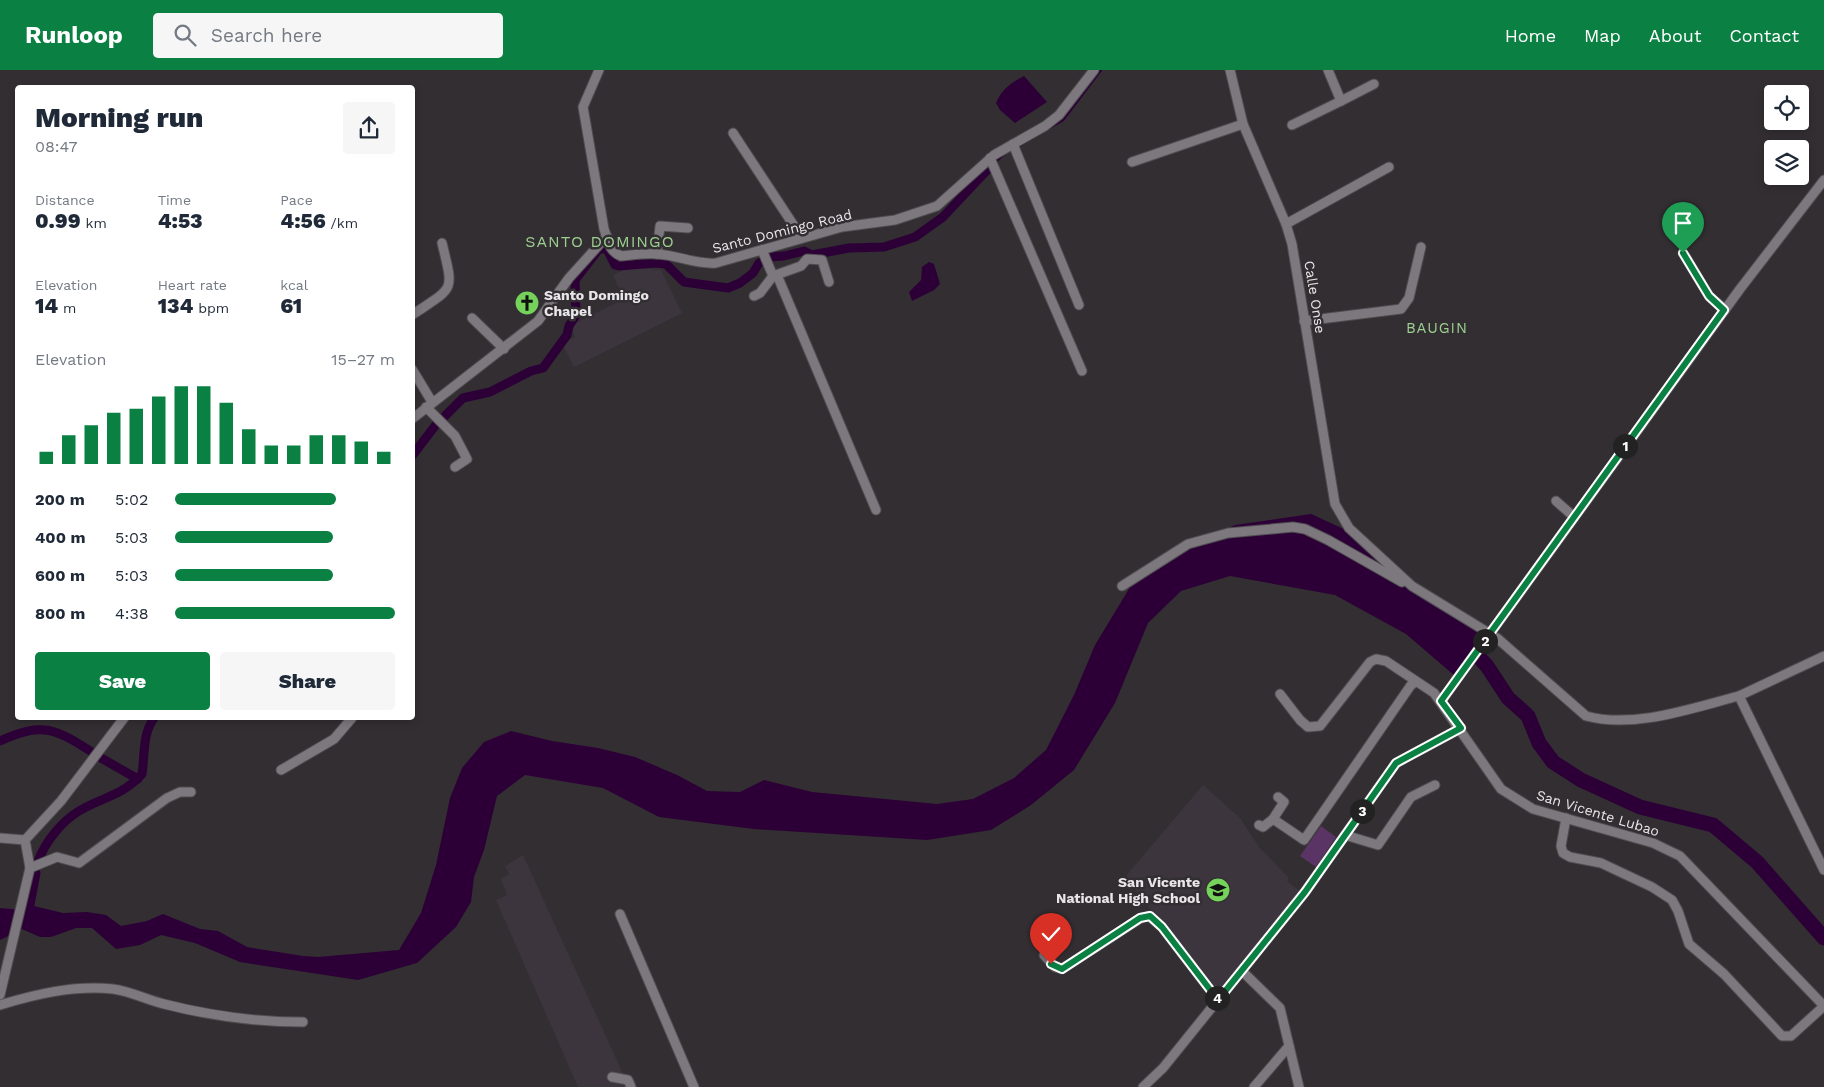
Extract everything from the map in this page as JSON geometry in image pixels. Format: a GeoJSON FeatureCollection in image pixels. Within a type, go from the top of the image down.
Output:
{"type":"FeatureCollection","features":[{"type":"Feature","properties":{"kind":"street","name":"Santo Domingo Road"},"geometry":{"type":"LineString","coordinates":[[598,70],[582,107],[604,229],[609,246],[615,254],[621,256],[657,254],[681,257],[704,265],[764,256],[802,238],[842,227],[895,220],[937,206],[990,158],[1045,126],[1059,115],[1094,70]]}},
{"type":"Feature","properties":{"kind":"street","name":"Calle Onse"},"geometry":{"type":"LineString","coordinates":[[1230,70],[1243,124],[1286,224],[1296,267],[1335,504],[1342,518],[1354,532],[1412,586]]}},
{"type":"Feature","properties":{"kind":"street"},"geometry":{"type":"LineString","coordinates":[[1328,70],[1341,101]]}},
{"type":"Feature","properties":{"kind":"street"},"geometry":{"type":"LineString","coordinates":[[1292,125],[1374,84]]}},
{"type":"Feature","properties":{"kind":"street"},"geometry":{"type":"LineString","coordinates":[[1132,162],[1243,124]]}},
{"type":"Feature","properties":{"kind":"street"},"geometry":{"type":"LineString","coordinates":[[733,133],[802,238]]}},
{"type":"Feature","properties":{"kind":"street"},"geometry":{"type":"LineString","coordinates":[[1013,144],[1079,305]]}},
{"type":"Feature","properties":{"kind":"street"},"geometry":{"type":"LineString","coordinates":[[990,158],[1082,371]]}},
{"type":"Feature","properties":{"kind":"street"},"geometry":{"type":"LineString","coordinates":[[1286,224],[1389,167]]}},
{"type":"Feature","properties":{"kind":"street"},"geometry":{"type":"LineString","coordinates":[[1441,701],[1481,648],[1573,516],[1724,310],[1824,180]]}},
{"type":"Feature","properties":{"kind":"street"},"geometry":{"type":"LineString","coordinates":[[657,254],[660,226],[688,228]]}},
{"type":"Feature","properties":{"kind":"street"},"geometry":{"type":"LineString","coordinates":[[415,416],[538,321],[569,278],[607,236]]}},
{"type":"Feature","properties":{"kind":"street"},"geometry":{"type":"LineString","coordinates":[[415,313],[444,293],[449,286],[451,280],[442,243]]}},
{"type":"Feature","properties":{"kind":"street"},"geometry":{"type":"LineString","coordinates":[[1304,321],[1401,309],[1409,298],[1421,247]]}},
{"type":"Feature","properties":{"kind":"street"},"geometry":{"type":"LineString","coordinates":[[1683,253],[1709,296],[1724,310]]}},
{"type":"Feature","properties":{"kind":"street"},"geometry":{"type":"LineString","coordinates":[[764,256],[775,276],[876,510]]}},
{"type":"Feature","properties":{"kind":"street"},"geometry":{"type":"LineString","coordinates":[[754,296],[760,293],[775,276],[801,266],[807,260],[822,260],[829,282]]}},
{"type":"Feature","properties":{"kind":"street"},"geometry":{"type":"LineString","coordinates":[[472,318],[504,349]]}},
{"type":"Feature","properties":{"kind":"street"},"geometry":{"type":"LineString","coordinates":[[415,375],[429,404],[454,436],[467,459],[455,468]]}},
{"type":"Feature","properties":{"kind":"street"},"geometry":{"type":"LineString","coordinates":[[1556,501],[1573,516]]}},
{"type":"Feature","properties":{"kind":"street"},"geometry":{"type":"LineString","coordinates":[[1122,586],[1188,544],[1228,533],[1293,527],[1305,529],[1412,586],[1490,634],[1524,660],[1586,716],[1602,720],[1661,716],[1738,696],[1824,656]]}},
{"type":"Feature","properties":{"kind":"street","name":"San Vicente Lubao"},"geometry":{"type":"LineString","coordinates":[[1280,694],[1300,720],[1313,728],[1320,726],[1370,662],[1376,659],[1386,662],[1434,693],[1461,728],[1501,789],[1532,809],[1653,843],[1680,856],[1824,1006]]}},
{"type":"Feature","properties":{"kind":"street"},"geometry":{"type":"LineString","coordinates":[[1273,819],[1304,840],[1411,685],[1416,682]]}},
{"type":"Feature","properties":{"kind":"street"},"geometry":{"type":"LineString","coordinates":[[1738,696],[1824,870]]}},
{"type":"Feature","properties":{"kind":"street"},"geometry":{"type":"LineString","coordinates":[[25,840],[60,801],[122,720]]}},
{"type":"Feature","properties":{"kind":"street"},"geometry":{"type":"LineString","coordinates":[[281,770],[334,739],[350,720]]}},
{"type":"Feature","properties":{"kind":"street"},"geometry":{"type":"LineString","coordinates":[[1143,1087],[1163,1068],[1305,892],[1396,763],[1461,728]]}},
{"type":"Feature","properties":{"kind":"street"},"geometry":{"type":"LineString","coordinates":[[1345,835],[1378,845],[1412,797],[1435,785]]}},
{"type":"Feature","properties":{"kind":"street"},"geometry":{"type":"LineString","coordinates":[[30,868],[58,856],[79,863],[168,798],[180,792],[192,792]]}},
{"type":"Feature","properties":{"kind":"street"},"geometry":{"type":"LineString","coordinates":[[1259,825],[1263,827],[1273,819],[1284,802],[1278,797]]}},
{"type":"Feature","properties":{"kind":"street"},"geometry":{"type":"LineString","coordinates":[[1566,818],[1561,846],[1564,853],[1570,857],[1602,863],[1652,887],[1672,900],[1678,911],[1689,944],[1719,969],[1782,1036],[1791,1036],[1824,1006]]}},
{"type":"Feature","properties":{"kind":"street"},"geometry":{"type":"LineString","coordinates":[[0,838],[25,840]]}},
{"type":"Feature","properties":{"kind":"street"},"geometry":{"type":"LineString","coordinates":[[0,996],[30,868],[25,840]]}},
{"type":"Feature","properties":{"kind":"street"},"geometry":{"type":"LineString","coordinates":[[620,914],[694,1087]]}},
{"type":"Feature","properties":{"kind":"street"},"geometry":{"type":"LineString","coordinates":[[1044,955],[1055,967],[1062,969],[1140,918],[1150,916],[1162,927],[1218,1000]]}},
{"type":"Feature","properties":{"kind":"street"},"geometry":{"type":"LineString","coordinates":[[1242,972],[1280,1008],[1299,1087]]}},
{"type":"Feature","properties":{"kind":"street"},"geometry":{"type":"LineString","coordinates":[[0,1005],[55,991],[114,989],[163,1004],[230,1019],[263,1022],[303,1022]]}},
{"type":"Feature","properties":{"kind":"street"},"geometry":{"type":"LineString","coordinates":[[1254,1087],[1289,1046]]}},
{"type":"Feature","properties":{"kind":"street"},"geometry":{"type":"LineString","coordinates":[[612,1077],[628,1080],[631,1087]]}},
{"type":"Feature","properties":{"kind":"shaded area"},"geometry":{"type":"Polygon","coordinates":[[[1024,76],[1047,102],[1015,123],[1000,110],[996,103],[1007,87],[1024,76]]]}},
{"type":"Feature","properties":{"kind":"shaded area"},"geometry":{"type":"Polygon","coordinates":[[[929,262],[934,264],[940,284],[934,290],[912,301],[909,292],[921,280],[922,267],[929,262]]]}},
{"type":"Feature","properties":{"kind":"shaded area"},"geometry":{"type":"Polygon","coordinates":[[[629,267],[661,270],[682,313],[574,367],[562,343],[575,337],[570,326],[624,299],[613,275],[629,267]]]}},
{"type":"Feature","properties":{"kind":"shaded area"},"geometry":{"type":"Polygon","coordinates":[[[1311,514],[1346,530],[1377,557],[1484,633],[1455,676],[1406,634],[1335,595],[1230,576],[1181,591],[1148,623],[1115,703],[1074,770],[1031,805],[991,830],[927,840],[754,829],[659,817],[603,788],[525,775],[497,796],[484,850],[474,877],[471,902],[456,927],[417,963],[358,980],[240,962],[195,943],[161,935],[140,945],[116,949],[92,928],[76,928],[51,937],[40,937],[22,929],[0,940],[0,908],[23,910],[34,906],[63,913],[87,912],[106,915],[121,926],[147,921],[163,914],[200,929],[218,931],[247,947],[303,956],[318,957],[399,950],[421,913],[436,865],[450,798],[462,768],[484,742],[511,731],[635,757],[677,775],[707,791],[740,792],[764,780],[812,792],[937,804],[973,799],[1014,778],[1046,750],[1074,695],[1095,645],[1135,579],[1173,556],[1235,525],[1311,514]]]}},
{"type":"Feature","properties":{"kind":"shaded area","name":"San Vicente National High School"},"geometry":{"type":"Polygon","coordinates":[[[1203,785],[1240,818],[1259,847],[1289,878],[1287,881],[1300,891],[1219,997],[1125,877],[1203,785]]]}},
{"type":"Feature","properties":{"kind":"shaded area"},"geometry":{"type":"Polygon","coordinates":[[[1321,826],[1336,837],[1316,867],[1300,856],[1321,826]]]}},
{"type":"Feature","properties":{"kind":"shaded area"},"geometry":{"type":"Polygon","coordinates":[[[523,855],[629,1087],[578,1087],[496,900],[507,895],[501,879],[509,874],[505,866],[523,855]]]}},
{"type":"Feature","properties":{"kind":"waterway"},"geometry":{"type":"LineString","coordinates":[[1019,146],[1063,120],[1101,70]]}},
{"type":"Feature","properties":{"kind":"waterway"},"geometry":{"type":"LineString","coordinates":[[995,162],[1007,152]]}},
{"type":"Feature","properties":{"kind":"waterway"},"geometry":{"type":"LineString","coordinates":[[444,417],[463,398],[490,392],[531,371],[543,368],[567,335],[569,326],[576,315],[575,280],[599,249],[607,249],[615,265],[666,264],[684,282],[728,288],[740,283],[753,273],[759,263],[769,257],[784,256],[804,251],[812,255],[849,248],[884,247],[915,237],[943,217],[991,166]]}},
{"type":"Feature","properties":{"kind":"waterway"},"geometry":{"type":"LineString","coordinates":[[415,452],[438,422]]}},
{"type":"Feature","properties":{"kind":"waterway"},"geometry":{"type":"LineString","coordinates":[[1465,642],[1487,666],[1508,698],[1528,716],[1539,743],[1553,762],[1581,780],[1640,807],[1713,825],[1757,862],[1824,938]]}},
{"type":"Feature","properties":{"kind":"waterway"},"geometry":{"type":"LineString","coordinates":[[38,861],[50,839],[60,826],[79,811],[127,787],[142,774],[147,731],[153,720]]}},
{"type":"Feature","properties":{"kind":"waterway"},"geometry":{"type":"LineString","coordinates":[[0,741],[28,731],[49,731],[70,739],[95,754]]}},
{"type":"Feature","properties":{"kind":"waterway"},"geometry":{"type":"LineString","coordinates":[[101,758],[138,779]]}},
{"type":"Feature","properties":{"kind":"waterway"},"geometry":{"type":"LineString","coordinates":[[27,920],[36,873]]}},
{"type":"Feature","properties":{"kind":"place","name":"Santo Domingo Chapel"},"geometry":{"type":"Point","coordinates":[527,303]}},
{"type":"Feature","properties":{"kind":"place","name":"San Vicente National High School"},"geometry":{"type":"Point","coordinates":[1218,890]}},
{"type":"Feature","properties":{"kind":"district","name":"SANTO DOMINGO"},"geometry":{"type":"Point","coordinates":[600,241]}},
{"type":"Feature","properties":{"kind":"district","name":"BAUGIN"},"geometry":{"type":"Point","coordinates":[1437,328]}},
{"type":"Feature","properties":{"kind":"route"},"geometry":{"type":"LineString","coordinates":[[1051,964],[1062,969],[1140,918],[1150,916],[1162,927],[1193,970],[1218,1000],[1305,892],[1396,763],[1461,728],[1441,701],[1481,648],[1573,516],[1724,310],[1709,296],[1700,284],[1683,253]]}}]}
